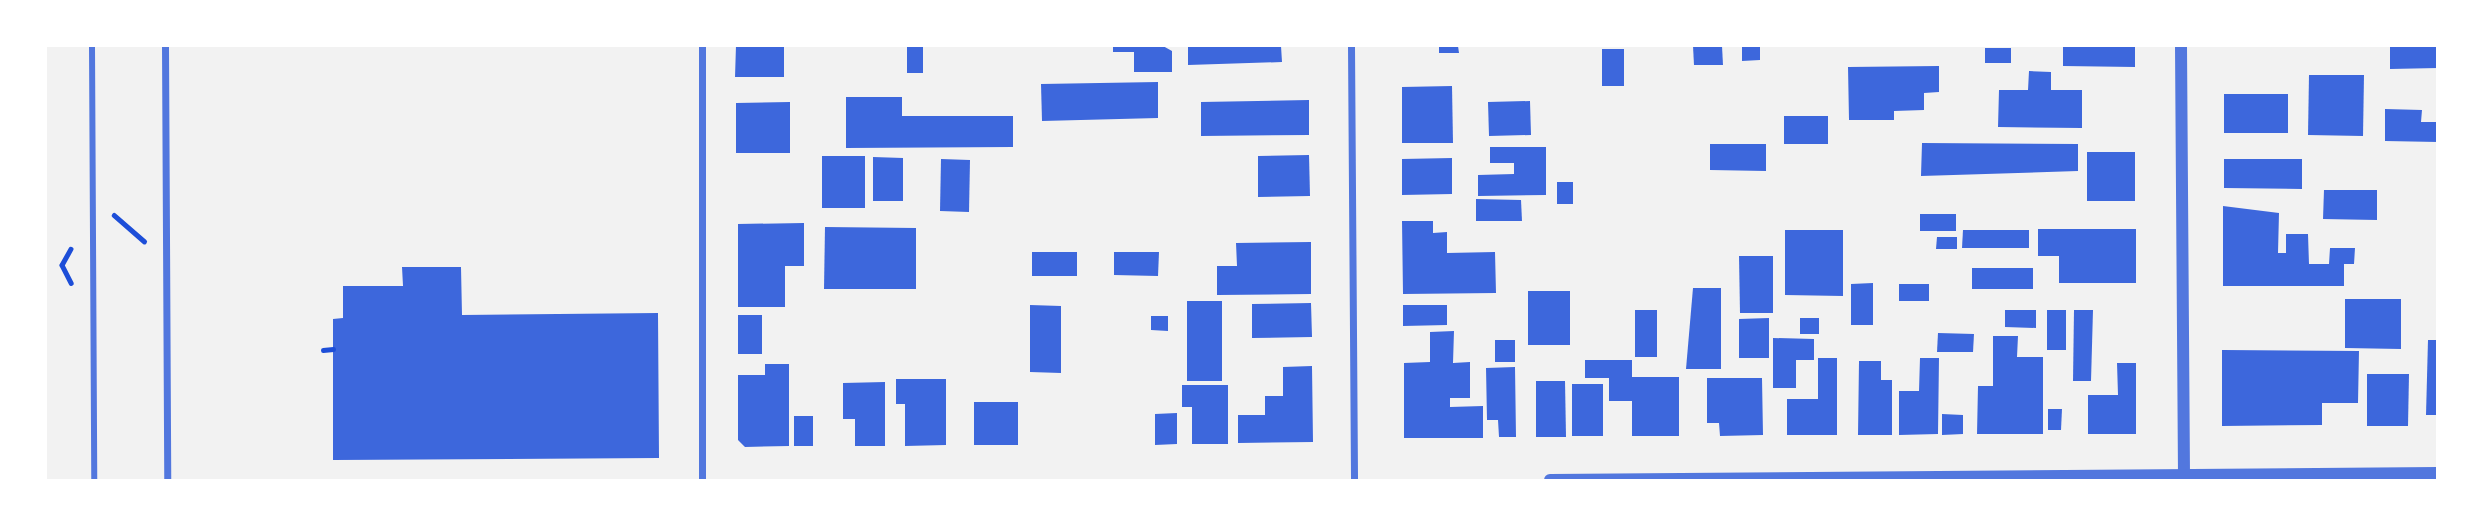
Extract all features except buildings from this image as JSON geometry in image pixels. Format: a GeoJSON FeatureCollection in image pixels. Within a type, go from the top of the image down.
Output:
{"type":"FeatureCollection","features":[{"type":"Feature","properties":{"kind":"street"},"geometry":{"type":"LineString","coordinates":[[92,46],[94,481]]}},
{"type":"Feature","properties":{"kind":"street"},"geometry":{"type":"LineString","coordinates":[[165,46],[167,481]]}},
{"type":"Feature","properties":{"kind":"street"},"geometry":{"type":"LineString","coordinates":[[702,46],[702,481]]}},
{"type":"Feature","properties":{"kind":"street"},"geometry":{"type":"LineString","coordinates":[[1351,46],[1354,481]]}},
{"type":"Feature","properties":{"kind":"street"},"geometry":{"type":"LineString","coordinates":[[2181,46],[2184,478]]}},
{"type":"Feature","properties":{"kind":"street"},"geometry":{"type":"LineString","coordinates":[[1550,481],[2184,478],[2438,473]]}},
{"type":"Feature","properties":{"kind":"path"},"geometry":{"type":"LineString","coordinates":[[93,197],[166,260]]}},
{"type":"Feature","properties":{"kind":"path"},"geometry":{"type":"LineString","coordinates":[[323,350],[333,349]]}}]}
